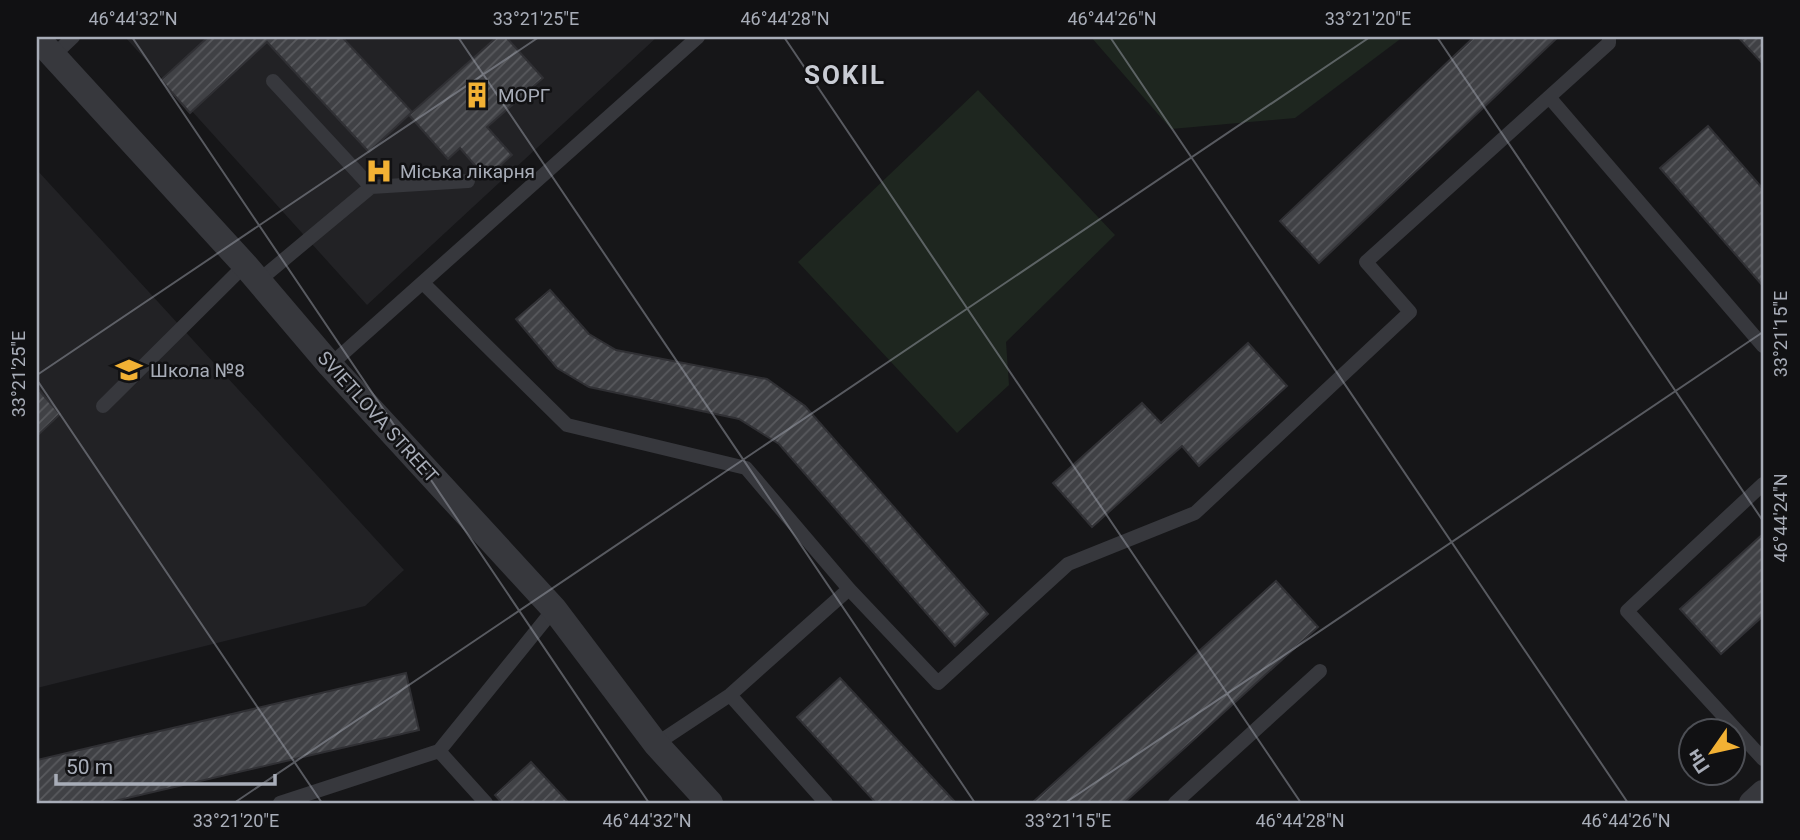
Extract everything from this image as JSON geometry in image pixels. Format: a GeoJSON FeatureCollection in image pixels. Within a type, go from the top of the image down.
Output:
{"type":"FeatureCollection","features":[{"type":"Feature","properties":{"kind":"street","name":"SVIETLOVA STREET"},"geometry":{"type":"LineString","coordinates":[[45,47],[554,610],[656,744],[710,803]]}},
{"type":"Feature","properties":{"kind":"street"},"geometry":{"type":"LineString","coordinates":[[1752,803],[1763,793]]}},
{"type":"Feature","properties":{"kind":"lane"},"geometry":{"type":"LineString","coordinates":[[45,47],[73,37]]}},
{"type":"Feature","properties":{"kind":"lane"},"geometry":{"type":"LineString","coordinates":[[330,365],[698,37]]}},
{"type":"Feature","properties":{"kind":"lane"},"geometry":{"type":"LineString","coordinates":[[424,284],[567,425],[746,468],[849,589],[938,683],[1068,564],[1195,513],[1410,312],[1366,262],[1609,43],[1609,37]]}},
{"type":"Feature","properties":{"kind":"lane"},"geometry":{"type":"LineString","coordinates":[[273,81],[371,187]]}},
{"type":"Feature","properties":{"kind":"lane"},"geometry":{"type":"LineString","coordinates":[[1549,97],[1763,346]]}},
{"type":"Feature","properties":{"kind":"lane"},"geometry":{"type":"LineString","coordinates":[[103,406],[251,274],[371,187],[468,181]]}},
{"type":"Feature","properties":{"kind":"lane"},"geometry":{"type":"LineString","coordinates":[[1763,484],[1627,611],[1763,759]]}},
{"type":"Feature","properties":{"kind":"lane"},"geometry":{"type":"LineString","coordinates":[[656,744],[730,695],[849,589]]}},
{"type":"Feature","properties":{"kind":"lane"},"geometry":{"type":"LineString","coordinates":[[280,803],[439,751],[554,610]]}},
{"type":"Feature","properties":{"kind":"lane"},"geometry":{"type":"LineString","coordinates":[[1175,803],[1320,671]]}},
{"type":"Feature","properties":{"kind":"lane"},"geometry":{"type":"LineString","coordinates":[[730,695],[826,803]]}},
{"type":"Feature","properties":{"kind":"lane"},"geometry":{"type":"LineString","coordinates":[[439,751],[486,803]]}},
{"type":"Feature","properties":{"kind":"shaded area","name":"Міська лікарня"},"geometry":{"type":"Polygon","coordinates":[[[125,37],[657,37],[367,305],[125,37]]]}},
{"type":"Feature","properties":{"kind":"shaded area"},"geometry":{"type":"Polygon","coordinates":[[[1091,37],[1403,37],[1295,118],[1171,129],[1091,37]]]}},
{"type":"Feature","properties":{"kind":"shaded area"},"geometry":{"type":"Polygon","coordinates":[[[978,90],[1115,235],[1006,342],[1009,385],[957,433],[798,262],[978,90]]]}},
{"type":"Feature","properties":{"kind":"shaded area","name":"Школа №8"},"geometry":{"type":"Polygon","coordinates":[[[37,170],[404,570],[365,606],[37,688],[37,170]]]}},
{"type":"Feature","properties":{"kind":"building"},"geometry":{"type":"Polygon","coordinates":[[[208,37],[342,37],[412,112],[369,152],[267,42],[190,113],[161,80],[208,37]]]}},
{"type":"Feature","properties":{"kind":"building","name":"МОРГ"},"geometry":{"type":"Polygon","coordinates":[[[497,37],[506,37],[543,78],[487,127],[512,155],[486,178],[460,148],[448,159],[409,115],[497,37]]]}},
{"type":"Feature","properties":{"kind":"building"},"geometry":{"type":"Polygon","coordinates":[[[1474,37],[1558,37],[1319,263],[1280,221],[1474,37]]]}},
{"type":"Feature","properties":{"kind":"building"},"geometry":{"type":"Polygon","coordinates":[[[1738,37],[1763,37],[1763,64],[1738,37]]]}},
{"type":"Feature","properties":{"kind":"building"},"geometry":{"type":"Polygon","coordinates":[[[1708,126],[1763,189],[1763,286],[1660,168],[1708,126]]]}},
{"type":"Feature","properties":{"kind":"building"},"geometry":{"type":"Polygon","coordinates":[[[550,290],[589,334],[616,350],[767,379],[805,406],[988,614],[955,646],[779,444],[739,419],[589,387],[557,368],[516,319],[550,290]]]}},
{"type":"Feature","properties":{"kind":"building"},"geometry":{"type":"Polygon","coordinates":[[[1248,343],[1287,386],[1199,466],[1182,446],[1092,527],[1053,483],[1142,403],[1161,423],[1248,343]]]}},
{"type":"Feature","properties":{"kind":"building"},"geometry":{"type":"Polygon","coordinates":[[[37,388],[60,414],[37,436],[37,388]]]}},
{"type":"Feature","properties":{"kind":"building"},"geometry":{"type":"Polygon","coordinates":[[[1763,534],[1763,616],[1721,654],[1680,609],[1763,534]]]}},
{"type":"Feature","properties":{"kind":"building"},"geometry":{"type":"Polygon","coordinates":[[[1276,581],[1318,627],[1124,803],[1032,803],[1276,581]]]}},
{"type":"Feature","properties":{"kind":"building"},"geometry":{"type":"Polygon","coordinates":[[[406,673],[419,730],[106,803],[37,803],[37,760],[406,673]]]}},
{"type":"Feature","properties":{"kind":"building"},"geometry":{"type":"Polygon","coordinates":[[[840,678],[956,803],[876,803],[797,717],[840,678]]]}},
{"type":"Feature","properties":{"kind":"building"},"geometry":{"type":"Polygon","coordinates":[[[531,762],[569,803],[502,803],[495,795],[531,762]]]}},
{"type":"Feature","properties":{"kind":"place","name":"МОРГ"},"geometry":{"type":"Point","coordinates":[477,95]}},
{"type":"Feature","properties":{"kind":"place","name":"Міська лікарня"},"geometry":{"type":"Point","coordinates":[379,171]}},
{"type":"Feature","properties":{"kind":"place","name":"Школа №8"},"geometry":{"type":"Point","coordinates":[129,370]}},
{"type":"Feature","properties":{"kind":"district","name":"SOKIL"},"geometry":{"type":"Point","coordinates":[845,75]}}]}
